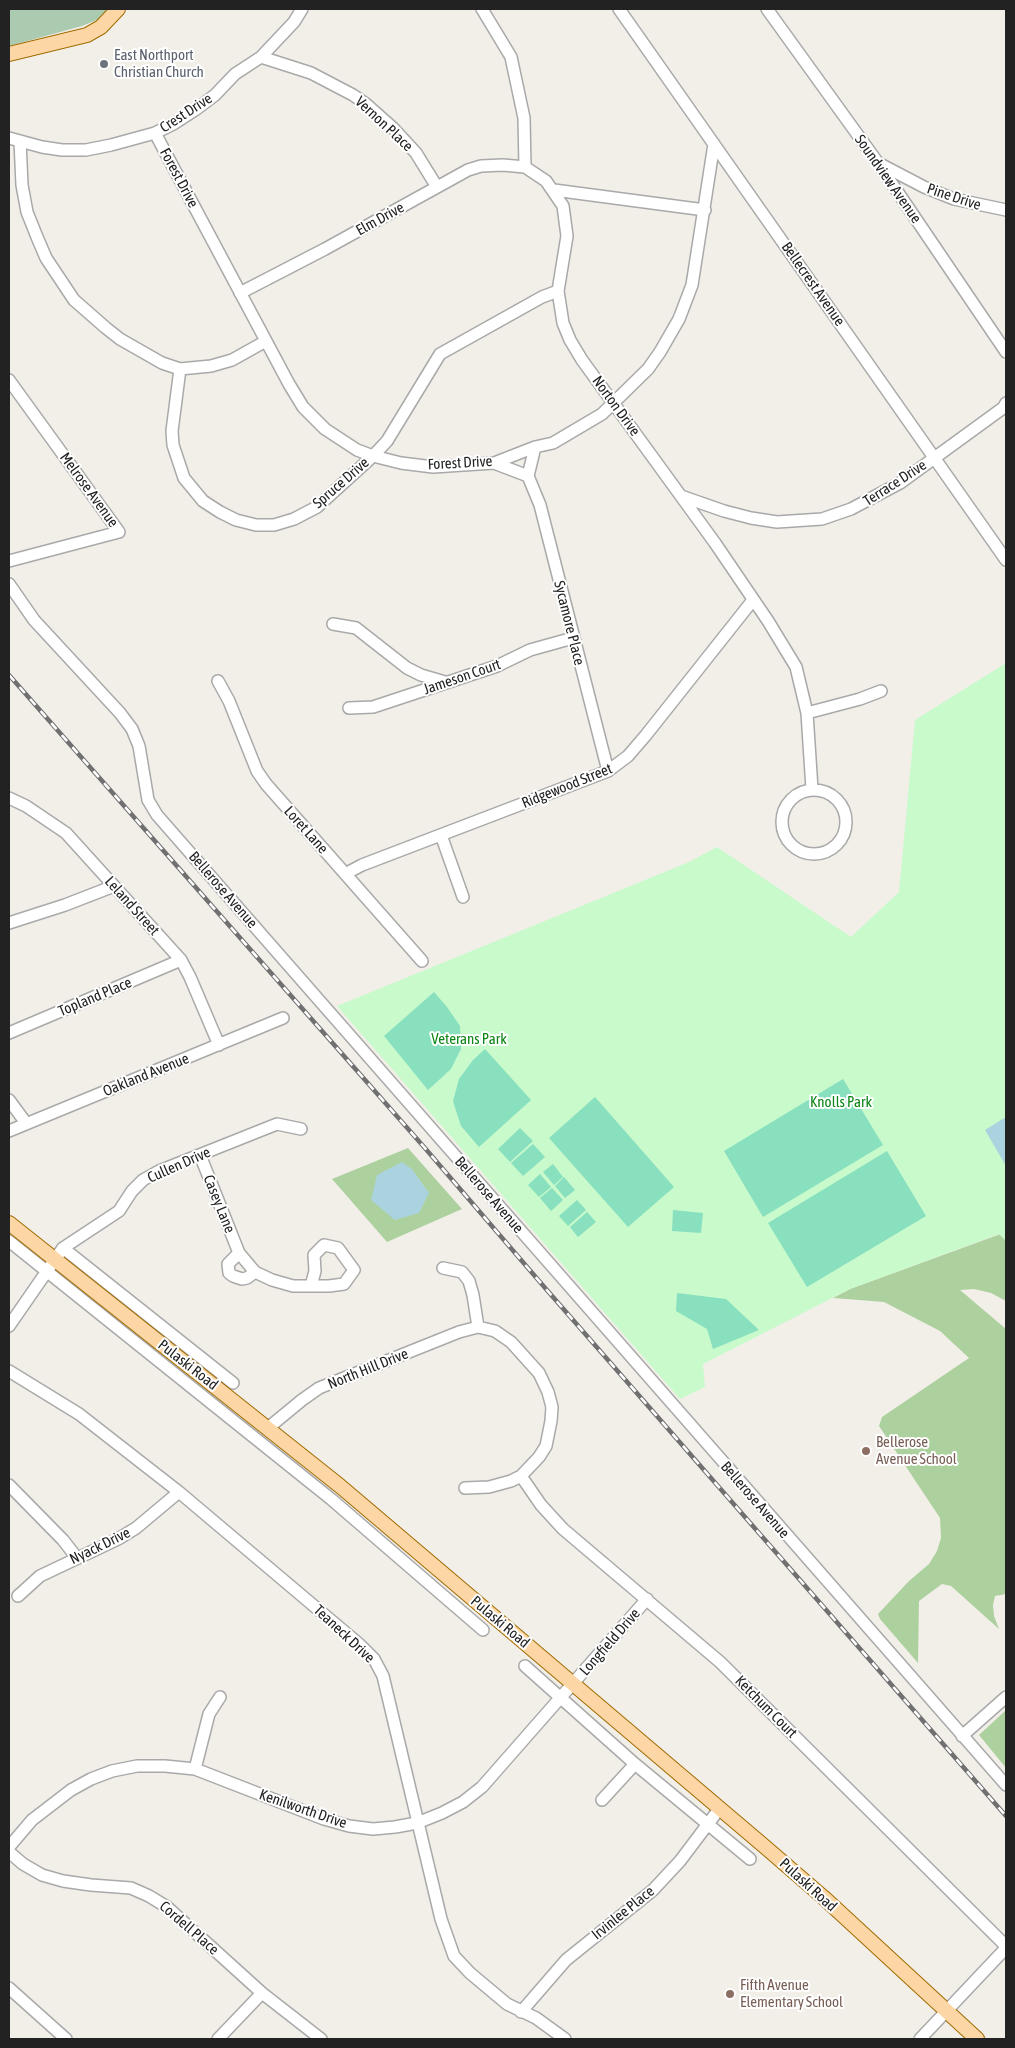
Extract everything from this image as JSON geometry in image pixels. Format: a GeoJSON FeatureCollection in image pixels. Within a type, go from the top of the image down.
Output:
{"type":"FeatureCollection","features":[{"type":"Feature","properties":{"kind":"main road"},"geometry":{"type":"LineString","coordinates":[[9,54],[87,35],[101,27],[118,9]]}},
{"type":"Feature","properties":{"kind":"main road","name":"Pulaski Road"},"geometry":{"type":"LineString","coordinates":[[9,1223],[59,1253],[340,1486],[823,1897],[978,2039]]}},
{"type":"Feature","properties":{"kind":"street","name":"Crest Drive"},"geometry":{"type":"LineString","coordinates":[[14,140],[62,150],[86,150],[155,133],[195,110],[215,95],[235,74],[261,56],[294,22],[302,9]]}},
{"type":"Feature","properties":{"kind":"street"},"geometry":{"type":"LineString","coordinates":[[482,9],[511,57],[524,118],[525,166]]}},
{"type":"Feature","properties":{"kind":"street","name":"Bellecrest Avenue"},"geometry":{"type":"LineString","coordinates":[[619,9],[1006,560]]}},
{"type":"Feature","properties":{"kind":"street","name":"Soundview Avenue"},"geometry":{"type":"LineString","coordinates":[[767,9],[878,163],[1006,352]]}},
{"type":"Feature","properties":{"kind":"street","name":"Vernon Place"},"geometry":{"type":"LineString","coordinates":[[261,56],[311,73],[366,104],[393,128],[416,153],[437,187]]}},
{"type":"Feature","properties":{"kind":"street","name":"Forest Drive"},"geometry":{"type":"LineString","coordinates":[[155,133],[303,407],[325,429],[342,442],[373,456],[433,467],[494,463],[535,446],[553,443],[602,414],[648,368],[679,320],[696,272],[714,144]]}},
{"type":"Feature","properties":{"kind":"street"},"geometry":{"type":"LineString","coordinates":[[14,140],[27,212],[43,251],[74,300],[120,339],[162,363],[180,369],[211,366],[232,360],[266,341]]}},
{"type":"Feature","properties":{"kind":"street","name":"Pine Drive"},"geometry":{"type":"LineString","coordinates":[[878,163],[924,187],[954,199],[1006,210]]}},
{"type":"Feature","properties":{"kind":"street","name":"Elm Drive"},"geometry":{"type":"LineString","coordinates":[[240,293],[325,249],[468,170],[480,166],[503,164],[525,166]]}},
{"type":"Feature","properties":{"kind":"street","name":"Norton Drive"},"geometry":{"type":"LineString","coordinates":[[525,166],[536,173],[554,190],[563,206],[567,236],[558,291],[563,323],[570,340],[681,496],[796,666],[807,713],[812,789]]}},
{"type":"Feature","properties":{"kind":"street"},"geometry":{"type":"LineString","coordinates":[[554,190],[705,210]]}},
{"type":"Feature","properties":{"kind":"street","name":"Spruce Drive"},"geometry":{"type":"LineString","coordinates":[[180,369],[172,445],[184,478],[203,501],[236,520],[256,525],[274,525],[294,519],[316,507],[373,456],[387,441],[440,354],[542,297],[558,291]]}},
{"type":"Feature","properties":{"kind":"street","name":"Melrose Avenue"},"geometry":{"type":"LineString","coordinates":[[9,380],[119,532],[9,561]]}},
{"type":"Feature","properties":{"kind":"street","name":"Terrace Drive"},"geometry":{"type":"LineString","coordinates":[[681,496],[751,518],[777,522],[822,519],[852,510],[900,483],[1005,406]]}},
{"type":"Feature","properties":{"kind":"street"},"geometry":{"type":"LineString","coordinates":[[494,463],[528,476],[535,446]]}},
{"type":"Feature","properties":{"kind":"street","name":"Sycamore Place"},"geometry":{"type":"LineString","coordinates":[[528,476],[540,505],[608,771]]}},
{"type":"Feature","properties":{"kind":"street","name":"Bellerose Avenue"},"geometry":{"type":"LineString","coordinates":[[9,584],[34,620],[132,728],[139,746],[148,800],[157,814],[1006,1785]]}},
{"type":"Feature","properties":{"kind":"street","name":"Ridgewood Street"},"geometry":{"type":"LineString","coordinates":[[345,874],[608,771],[628,756],[640,742],[753,600]]}},
{"type":"Feature","properties":{"kind":"street"},"geometry":{"type":"LineString","coordinates":[[333,624],[356,628],[420,676],[445,682]]}},
{"type":"Feature","properties":{"kind":"street","name":"Jameson Court"},"geometry":{"type":"LineString","coordinates":[[349,708],[373,707],[497,666],[530,650],[573,638]]}},
{"type":"Feature","properties":{"kind":"street","name":"Loret Lane"},"geometry":{"type":"LineString","coordinates":[[218,681],[229,701],[256,770],[266,784],[422,961]]}},
{"type":"Feature","properties":{"kind":"street"},"geometry":{"type":"LineString","coordinates":[[807,713],[860,699],[881,691]]}},
{"type":"Feature","properties":{"kind":"street"},"geometry":{"type":"LineString","coordinates":[[812,789],[823,790],[834,796],[841,804],[846,820],[844,836],[837,845],[828,852],[817,854],[807,854],[794,846],[784,834],[782,824],[787,804],[802,792],[812,789]]}},
{"type":"Feature","properties":{"kind":"street","name":"Leland Street"},"geometry":{"type":"LineString","coordinates":[[9,798],[26,806],[66,833],[180,960],[190,977],[219,1045]]}},
{"type":"Feature","properties":{"kind":"street"},"geometry":{"type":"LineString","coordinates":[[441,835],[463,897]]}},
{"type":"Feature","properties":{"kind":"street"},"geometry":{"type":"LineString","coordinates":[[9,923],[65,905],[114,886]]}},
{"type":"Feature","properties":{"kind":"street","name":"Topland Place"},"geometry":{"type":"LineString","coordinates":[[9,1033],[180,960]]}},
{"type":"Feature","properties":{"kind":"street","name":"Oakland Avenue"},"geometry":{"type":"LineString","coordinates":[[9,1131],[283,1018]]}},
{"type":"Feature","properties":{"kind":"street"},"geometry":{"type":"LineString","coordinates":[[9,1100],[26,1123]]}},
{"type":"Feature","properties":{"kind":"street","name":"Cullen Drive"},"geometry":{"type":"LineString","coordinates":[[59,1253],[119,1211],[132,1191],[143,1180],[159,1171],[277,1124],[301,1129]]}},
{"type":"Feature","properties":{"kind":"street","name":"Casey Lane"},"geometry":{"type":"LineString","coordinates":[[200,1155],[238,1253],[255,1272],[272,1280],[293,1286],[311,1286]]}},
{"type":"Feature","properties":{"kind":"street"},"geometry":{"type":"LineString","coordinates":[[9,1241],[331,1499],[483,1630]]}},
{"type":"Feature","properties":{"kind":"street"},"geometry":{"type":"LineString","coordinates":[[9,1326],[59,1253],[233,1383]]}},
{"type":"Feature","properties":{"kind":"street"},"geometry":{"type":"LineString","coordinates":[[238,1253],[228,1264],[229,1272],[233,1276],[242,1279],[255,1272]]}},
{"type":"Feature","properties":{"kind":"street"},"geometry":{"type":"LineString","coordinates":[[443,1268],[462,1272],[469,1281],[478,1327],[495,1331],[511,1342],[539,1373],[548,1392],[552,1407],[549,1435],[539,1457],[521,1476],[489,1487],[465,1488]]}},
{"type":"Feature","properties":{"kind":"street","name":"North Hill Drive"},"geometry":{"type":"LineString","coordinates":[[268,1428],[319,1388],[459,1332],[478,1327]]}},
{"type":"Feature","properties":{"kind":"street","name":"Teaneck Drive"},"geometry":{"type":"LineString","coordinates":[[9,1371],[79,1414],[179,1492],[359,1644],[374,1659],[383,1676],[440,1919],[454,1956],[488,1990],[507,2004],[536,2018],[565,2039]]}},
{"type":"Feature","properties":{"kind":"street","name":"Ketchum Court"},"geometry":{"type":"LineString","coordinates":[[521,1476],[541,1505],[563,1529],[720,1662],[1006,1947]]}},
{"type":"Feature","properties":{"kind":"street"},"geometry":{"type":"LineString","coordinates":[[9,1485],[63,1540],[77,1558]]}},
{"type":"Feature","properties":{"kind":"street"},"geometry":{"type":"LineString","coordinates":[[331,1499],[340,1486]]}},
{"type":"Feature","properties":{"kind":"street","name":"Nyack Drive"},"geometry":{"type":"LineString","coordinates":[[18,1596],[40,1576],[118,1539],[136,1528],[179,1492]]}},
{"type":"Feature","properties":{"kind":"street"},"geometry":{"type":"LineString","coordinates":[[449,1600],[459,1588]]}},
{"type":"Feature","properties":{"kind":"street","name":"Longfield Drive"},"geometry":{"type":"LineString","coordinates":[[573,1684],[647,1599]]}},
{"type":"Feature","properties":{"kind":"street"},"geometry":{"type":"LineString","coordinates":[[525,1666],[635,1764],[750,1859]]}},
{"type":"Feature","properties":{"kind":"street","name":"Kenilworth Drive"},"geometry":{"type":"LineString","coordinates":[[9,1847],[39,1815],[71,1790],[90,1779],[112,1771],[137,1766],[195,1769],[324,1819],[349,1826],[373,1829],[418,1823],[456,1806],[482,1787],[573,1684]]}},
{"type":"Feature","properties":{"kind":"street"},"geometry":{"type":"LineString","coordinates":[[195,1769],[209,1714],[220,1697]]}},
{"type":"Feature","properties":{"kind":"street"},"geometry":{"type":"LineString","coordinates":[[962,1736],[1006,1697]]}},
{"type":"Feature","properties":{"kind":"street"},"geometry":{"type":"LineString","coordinates":[[602,1800],[635,1764]]}},
{"type":"Feature","properties":{"kind":"street","name":"Irvinlee Place"},"geometry":{"type":"LineString","coordinates":[[521,2012],[566,1960],[653,1890],[680,1861],[720,1808]]}},
{"type":"Feature","properties":{"kind":"street","name":"Cordell Place"},"geometry":{"type":"LineString","coordinates":[[9,1852],[23,1864],[42,1874],[64,1881],[91,1886],[131,1888],[149,1896],[167,1907],[262,1993],[321,2039]]}},
{"type":"Feature","properties":{"kind":"street"},"geometry":{"type":"LineString","coordinates":[[920,2039],[1006,1947]]}},
{"type":"Feature","properties":{"kind":"street"},"geometry":{"type":"LineString","coordinates":[[9,1988],[66,2039]]}},
{"type":"Feature","properties":{"kind":"street"},"geometry":{"type":"LineString","coordinates":[[218,2039],[262,1993]]}},
{"type":"Feature","properties":{"kind":"green space"},"geometry":{"type":"Polygon","coordinates":[[[9,9],[110,9],[104,17],[82,26],[9,46],[9,9]]]}},
{"type":"Feature","properties":{"kind":"green space","name":"Knolls Park"},"geometry":{"type":"Polygon","coordinates":[[[1006,663],[1006,1241],[999,1234],[850,1289],[703,1364],[705,1387],[680,1399],[337,1006],[689,862],[717,847],[851,937],[899,892],[915,720],[1006,663]]]}},
{"type":"Feature","properties":{"kind":"green space"},"geometry":{"type":"Polygon","coordinates":[[[434,992],[460,1026],[461,1049],[451,1069],[428,1090],[384,1036],[434,992]]]}},
{"type":"Feature","properties":{"kind":"green space"},"geometry":{"type":"Polygon","coordinates":[[[485,1049],[531,1100],[479,1147],[461,1126],[453,1101],[459,1079],[473,1060],[485,1049]]]}},
{"type":"Feature","properties":{"kind":"green space"},"geometry":{"type":"Polygon","coordinates":[[[843,1079],[883,1145],[763,1217],[724,1151],[843,1079]]]}},
{"type":"Feature","properties":{"kind":"green space"},"geometry":{"type":"Polygon","coordinates":[[[595,1097],[674,1187],[628,1227],[549,1138],[595,1097]]]}},
{"type":"Feature","properties":{"kind":"green space"},"geometry":{"type":"Polygon","coordinates":[[[520,1128],[533,1141],[510,1162],[498,1149],[520,1128]]]}},
{"type":"Feature","properties":{"kind":"green space"},"geometry":{"type":"Polygon","coordinates":[[[533,1144],[545,1157],[523,1176],[511,1163],[533,1144]]]}},
{"type":"Feature","properties":{"kind":"green space"},"geometry":{"type":"Polygon","coordinates":[[[408,1148],[462,1209],[387,1242],[332,1179],[408,1148]]]}},
{"type":"Feature","properties":{"kind":"green space"},"geometry":{"type":"Polygon","coordinates":[[[887,1151],[926,1216],[807,1287],[768,1223],[887,1151]]]}},
{"type":"Feature","properties":{"kind":"green space"},"geometry":{"type":"Polygon","coordinates":[[[553,1164],[563,1177],[554,1185],[543,1172],[553,1164]]]}},
{"type":"Feature","properties":{"kind":"green space"},"geometry":{"type":"Polygon","coordinates":[[[540,1174],[551,1187],[539,1197],[528,1185],[540,1174]]]}},
{"type":"Feature","properties":{"kind":"green space"},"geometry":{"type":"Polygon","coordinates":[[[564,1177],[575,1190],[565,1198],[555,1186],[564,1177]]]}},
{"type":"Feature","properties":{"kind":"green space"},"geometry":{"type":"Polygon","coordinates":[[[552,1188],[563,1200],[551,1211],[540,1198],[552,1188]]]}},
{"type":"Feature","properties":{"kind":"green space"},"geometry":{"type":"Polygon","coordinates":[[[577,1200],[586,1210],[568,1226],[559,1216],[577,1200]]]}},
{"type":"Feature","properties":{"kind":"green space"},"geometry":{"type":"Polygon","coordinates":[[[673,1210],[703,1213],[701,1233],[672,1231],[673,1210]]]}},
{"type":"Feature","properties":{"kind":"green space"},"geometry":{"type":"Polygon","coordinates":[[[587,1212],[596,1222],[578,1237],[570,1227],[587,1212]]]}},
{"type":"Feature","properties":{"kind":"green space"},"geometry":{"type":"Polygon","coordinates":[[[1006,1232],[1006,1301],[991,1293],[974,1289],[960,1290],[1006,1329],[1006,1594],[995,1596],[993,1605],[994,1616],[999,1629],[951,1586],[942,1584],[919,1601],[918,1663],[880,1619],[878,1614],[909,1581],[929,1564],[937,1551],[941,1538],[940,1518],[879,1426],[882,1417],[969,1358],[940,1331],[884,1302],[833,1298],[850,1289],[1006,1232]]]}},
{"type":"Feature","properties":{"kind":"green space"},"geometry":{"type":"Polygon","coordinates":[[[677,1293],[726,1299],[759,1330],[713,1349],[707,1329],[676,1311],[677,1293]]]}},
{"type":"Feature","properties":{"kind":"green space"},"geometry":{"type":"Polygon","coordinates":[[[1006,1710],[1006,1768],[979,1735],[1006,1710]]]}},
{"type":"Feature","properties":{"kind":"water"},"geometry":{"type":"Polygon","coordinates":[[[1006,1117],[1006,1166],[985,1130],[1006,1117]]]}},
{"type":"Feature","properties":{"kind":"water"},"geometry":{"type":"Polygon","coordinates":[[[402,1162],[412,1169],[429,1193],[419,1213],[395,1220],[371,1200],[377,1175],[402,1162]]]}},
{"type":"Feature","properties":{"kind":"railway"},"geometry":{"type":"LineString","coordinates":[[9,675],[424,1147],[1006,1816]]}},
{"type":"Feature","properties":{"kind":"place","name":"East Northport Christian Church"},"geometry":{"type":"Point","coordinates":[104,64]}},
{"type":"Feature","properties":{"kind":"place","name":"Bellerose Avenue School"},"geometry":{"type":"Point","coordinates":[866,1451]}},
{"type":"Feature","properties":{"kind":"place","name":"Fifth Avenue Elementary School"},"geometry":{"type":"Point","coordinates":[730,1994]}},
{"type":"Feature","properties":{"kind":"park label","name":"Veterans Park"},"geometry":{"type":"Point","coordinates":[469,1039]}}]}
